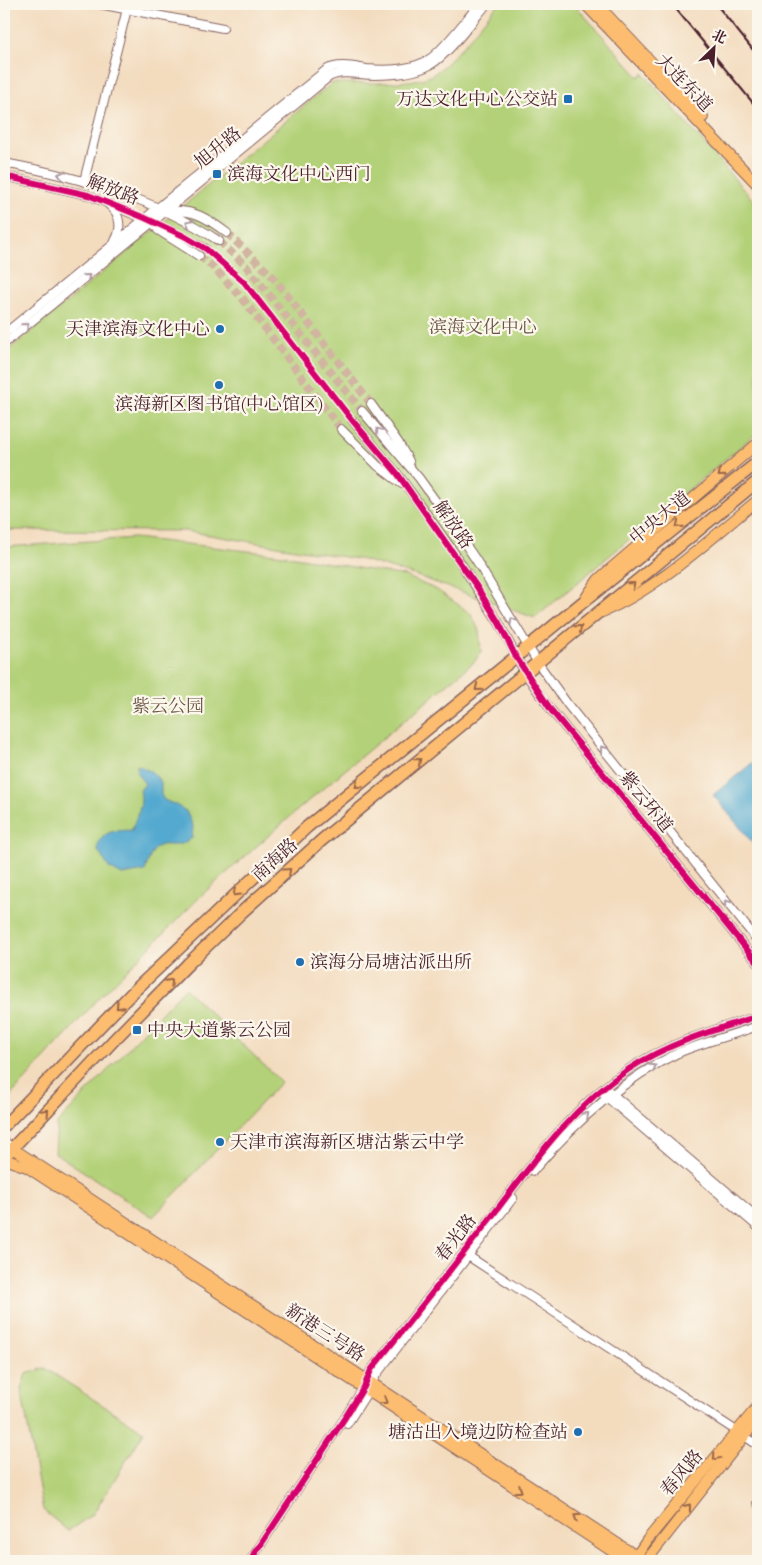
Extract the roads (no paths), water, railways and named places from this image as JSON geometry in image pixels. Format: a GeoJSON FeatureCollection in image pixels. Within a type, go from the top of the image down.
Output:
{"type":"FeatureCollection","features":[{"type":"Feature","properties":{"kind":"highway","name":"中央大道"},"geometry":{"type":"LineString","coordinates":[[583,602],[758,462]]}},
{"type":"Feature","properties":{"kind":"highway","name":"中央大道"},"geometry":{"type":"LineString","coordinates":[[594,616],[758,482]]}},
{"type":"Feature","properties":{"kind":"highway","name":"南海路"},"geometry":{"type":"LineString","coordinates":[[4,1126],[131,994],[306,827],[583,602]]}},
{"type":"Feature","properties":{"kind":"highway","name":"南海路"},"geometry":{"type":"LineString","coordinates":[[4,1158],[8,1145],[242,912],[322,840],[594,616]]}},
{"type":"Feature","properties":{"kind":"main road","name":"大连东道"},"geometry":{"type":"LineString","coordinates":[[586,4],[758,185]]}},
{"type":"Feature","properties":{"kind":"main road","name":"大连东道"},"geometry":{"type":"LineString","coordinates":[[597,4],[758,176]]}},
{"type":"Feature","properties":{"kind":"main road"},"geometry":{"type":"LineString","coordinates":[[583,602],[594,585],[609,570],[758,443]]}},
{"type":"Feature","properties":{"kind":"main road"},"geometry":{"type":"LineString","coordinates":[[594,616],[621,604],[653,584],[758,500]]}},
{"type":"Feature","properties":{"kind":"main road","name":"新港三号路"},"geometry":{"type":"LineString","coordinates":[[8,1145],[368,1385],[614,1547],[637,1560]]}},
{"type":"Feature","properties":{"kind":"main road","name":"新港三号路"},"geometry":{"type":"LineString","coordinates":[[4,1158],[27,1167],[368,1385]]}},
{"type":"Feature","properties":{"kind":"main road","name":"春风路"},"geometry":{"type":"LineString","coordinates":[[637,1560],[658,1546],[741,1434],[758,1406]]}},
{"type":"Feature","properties":{"kind":"main road","name":"春风路"},"geometry":{"type":"LineString","coordinates":[[637,1560],[648,1539],[741,1434],[758,1419]]}},
{"type":"Feature","properties":{"kind":"main road"},"geometry":{"type":"LineString","coordinates":[[614,1547],[635,1548],[648,1539]]}},
{"type":"Feature","properties":{"kind":"street"},"geometry":{"type":"LineString","coordinates":[[99,4],[223,28]]}},
{"type":"Feature","properties":{"kind":"street"},"geometry":{"type":"LineString","coordinates":[[467,23],[480,4]]}},
{"type":"Feature","properties":{"kind":"street"},"geometry":{"type":"LineString","coordinates":[[467,23],[487,4]]}},
{"type":"Feature","properties":{"kind":"street"},"geometry":{"type":"LineString","coordinates":[[84,181],[127,9]]}},
{"type":"Feature","properties":{"kind":"street","name":"旭升路"},"geometry":{"type":"LineString","coordinates":[[4,334],[329,68],[341,66],[384,69],[418,64],[431,58],[467,23]]}},
{"type":"Feature","properties":{"kind":"street","name":"旭升路"},"geometry":{"type":"LineString","coordinates":[[4,344],[329,77],[338,73],[387,74],[423,68],[444,55],[467,23]]}},
{"type":"Feature","properties":{"kind":"street","name":"解放路"},"geometry":{"type":"LineString","coordinates":[[4,163],[84,181],[115,191],[165,211],[196,226],[219,241]]}},
{"type":"Feature","properties":{"kind":"street","name":"解放路"},"geometry":{"type":"LineString","coordinates":[[4,176],[88,195],[145,218],[184,236],[206,249]]}},
{"type":"Feature","properties":{"kind":"street"},"geometry":{"type":"LineString","coordinates":[[101,200],[113,208],[119,218],[119,232],[112,246]]}},
{"type":"Feature","properties":{"kind":"street"},"geometry":{"type":"LineString","coordinates":[[165,211],[182,210],[191,212],[227,233]]}},
{"type":"Feature","properties":{"kind":"street"},"geometry":{"type":"LineString","coordinates":[[153,222],[158,230],[199,256]]}},
{"type":"Feature","properties":{"kind":"street"},"geometry":{"type":"LineString","coordinates":[[371,404],[398,442],[419,478]]}},
{"type":"Feature","properties":{"kind":"street","name":"解放路"},"geometry":{"type":"LineString","coordinates":[[362,411],[419,478],[476,560],[538,663]]}},
{"type":"Feature","properties":{"kind":"street","name":"解放路"},"geometry":{"type":"LineString","coordinates":[[352,420],[388,461],[409,489],[477,587],[499,623],[516,657]]}},
{"type":"Feature","properties":{"kind":"street"},"geometry":{"type":"LineString","coordinates":[[340,428],[378,466],[409,489]]}},
{"type":"Feature","properties":{"kind":"street","name":"紫云环道"},"geometry":{"type":"LineString","coordinates":[[516,657],[557,717],[758,963]]}},
{"type":"Feature","properties":{"kind":"street","name":"紫云环道"},"geometry":{"type":"LineString","coordinates":[[538,663],[636,790],[758,941]]}},
{"type":"Feature","properties":{"kind":"street","name":"春光路"},"geometry":{"type":"LineString","coordinates":[[250,1561],[368,1385],[550,1142],[584,1105],[602,1089],[648,1057],[697,1036],[758,1016]]}},
{"type":"Feature","properties":{"kind":"street","name":"春光路"},"geometry":{"type":"LineString","coordinates":[[466,1254],[534,1169],[573,1127],[609,1096],[655,1065],[680,1052],[758,1026]]}},
{"type":"Feature","properties":{"kind":"street"},"geometry":{"type":"LineString","coordinates":[[602,1089],[758,1227]]}},
{"type":"Feature","properties":{"kind":"street"},"geometry":{"type":"LineString","coordinates":[[609,1096],[758,1218]]}},
{"type":"Feature","properties":{"kind":"street"},"geometry":{"type":"LineString","coordinates":[[466,1254],[758,1444]]}},
{"type":"Feature","properties":{"kind":"street","name":"春光路"},"geometry":{"type":"LineString","coordinates":[[256,1561],[368,1385]]}},
{"type":"Feature","properties":{"kind":"water"},"geometry":{"type":"Polygon","coordinates":[[[758,758],[758,837],[752,842],[713,795],[758,758]]]}},
{"type":"Feature","properties":{"kind":"water"},"geometry":{"type":"Polygon","coordinates":[[[137,765],[152,772],[161,782],[161,795],[164,800],[186,811],[193,826],[192,838],[176,845],[159,846],[150,857],[145,871],[122,875],[109,868],[97,849],[99,842],[106,834],[115,831],[132,830],[141,800],[140,790],[145,784],[137,773],[137,765]]]}},
{"type":"Feature","properties":{"kind":"tunnel"},"geometry":{"type":"LineString","coordinates":[[227,233],[273,277],[371,404]]}},
{"type":"Feature","properties":{"kind":"tunnel"},"geometry":{"type":"LineString","coordinates":[[219,241],[246,266],[362,411]]}},
{"type":"Feature","properties":{"kind":"tunnel"},"geometry":{"type":"LineString","coordinates":[[206,249],[244,282],[352,420]]}},
{"type":"Feature","properties":{"kind":"tunnel"},"geometry":{"type":"LineString","coordinates":[[199,256],[214,268],[243,299],[341,429]]}},
{"type":"Feature","properties":{"kind":"railway"},"geometry":{"type":"LineString","coordinates":[[672,4],[758,109]]}},
{"type":"Feature","properties":{"kind":"railway"},"geometry":{"type":"LineString","coordinates":[[716,4],[758,56]]}},
{"type":"Feature","properties":{"kind":"place","name":"万达文化中心公交站"},"geometry":{"type":"Point","coordinates":[568,99]}},
{"type":"Feature","properties":{"kind":"place","name":"滨海文化中心西门"},"geometry":{"type":"Point","coordinates":[217,174]}},
{"type":"Feature","properties":{"kind":"place","name":"天津滨海文化中心"},"geometry":{"type":"Point","coordinates":[220,329]}},
{"type":"Feature","properties":{"kind":"place","name":"滨海新区图书馆(中心馆区)"},"geometry":{"type":"Point","coordinates":[219,385]}},
{"type":"Feature","properties":{"kind":"place","name":"滨海分局塘沽派出所"},"geometry":{"type":"Point","coordinates":[300,962]}},
{"type":"Feature","properties":{"kind":"place","name":"中央大道紫云公园"},"geometry":{"type":"Point","coordinates":[137,1030]}},
{"type":"Feature","properties":{"kind":"place","name":"天津市滨海新区塘沽紫云中学"},"geometry":{"type":"Point","coordinates":[220,1142]}},
{"type":"Feature","properties":{"kind":"place","name":"塘沽出入境边防检查站"},"geometry":{"type":"Point","coordinates":[578,1432]}},
{"type":"Feature","properties":{"kind":"park label","name":"滨海文化中心"},"geometry":{"type":"Point","coordinates":[483,327]}},
{"type":"Feature","properties":{"kind":"park label","name":"紫云公园"},"geometry":{"type":"Point","coordinates":[168,706]}}]}
